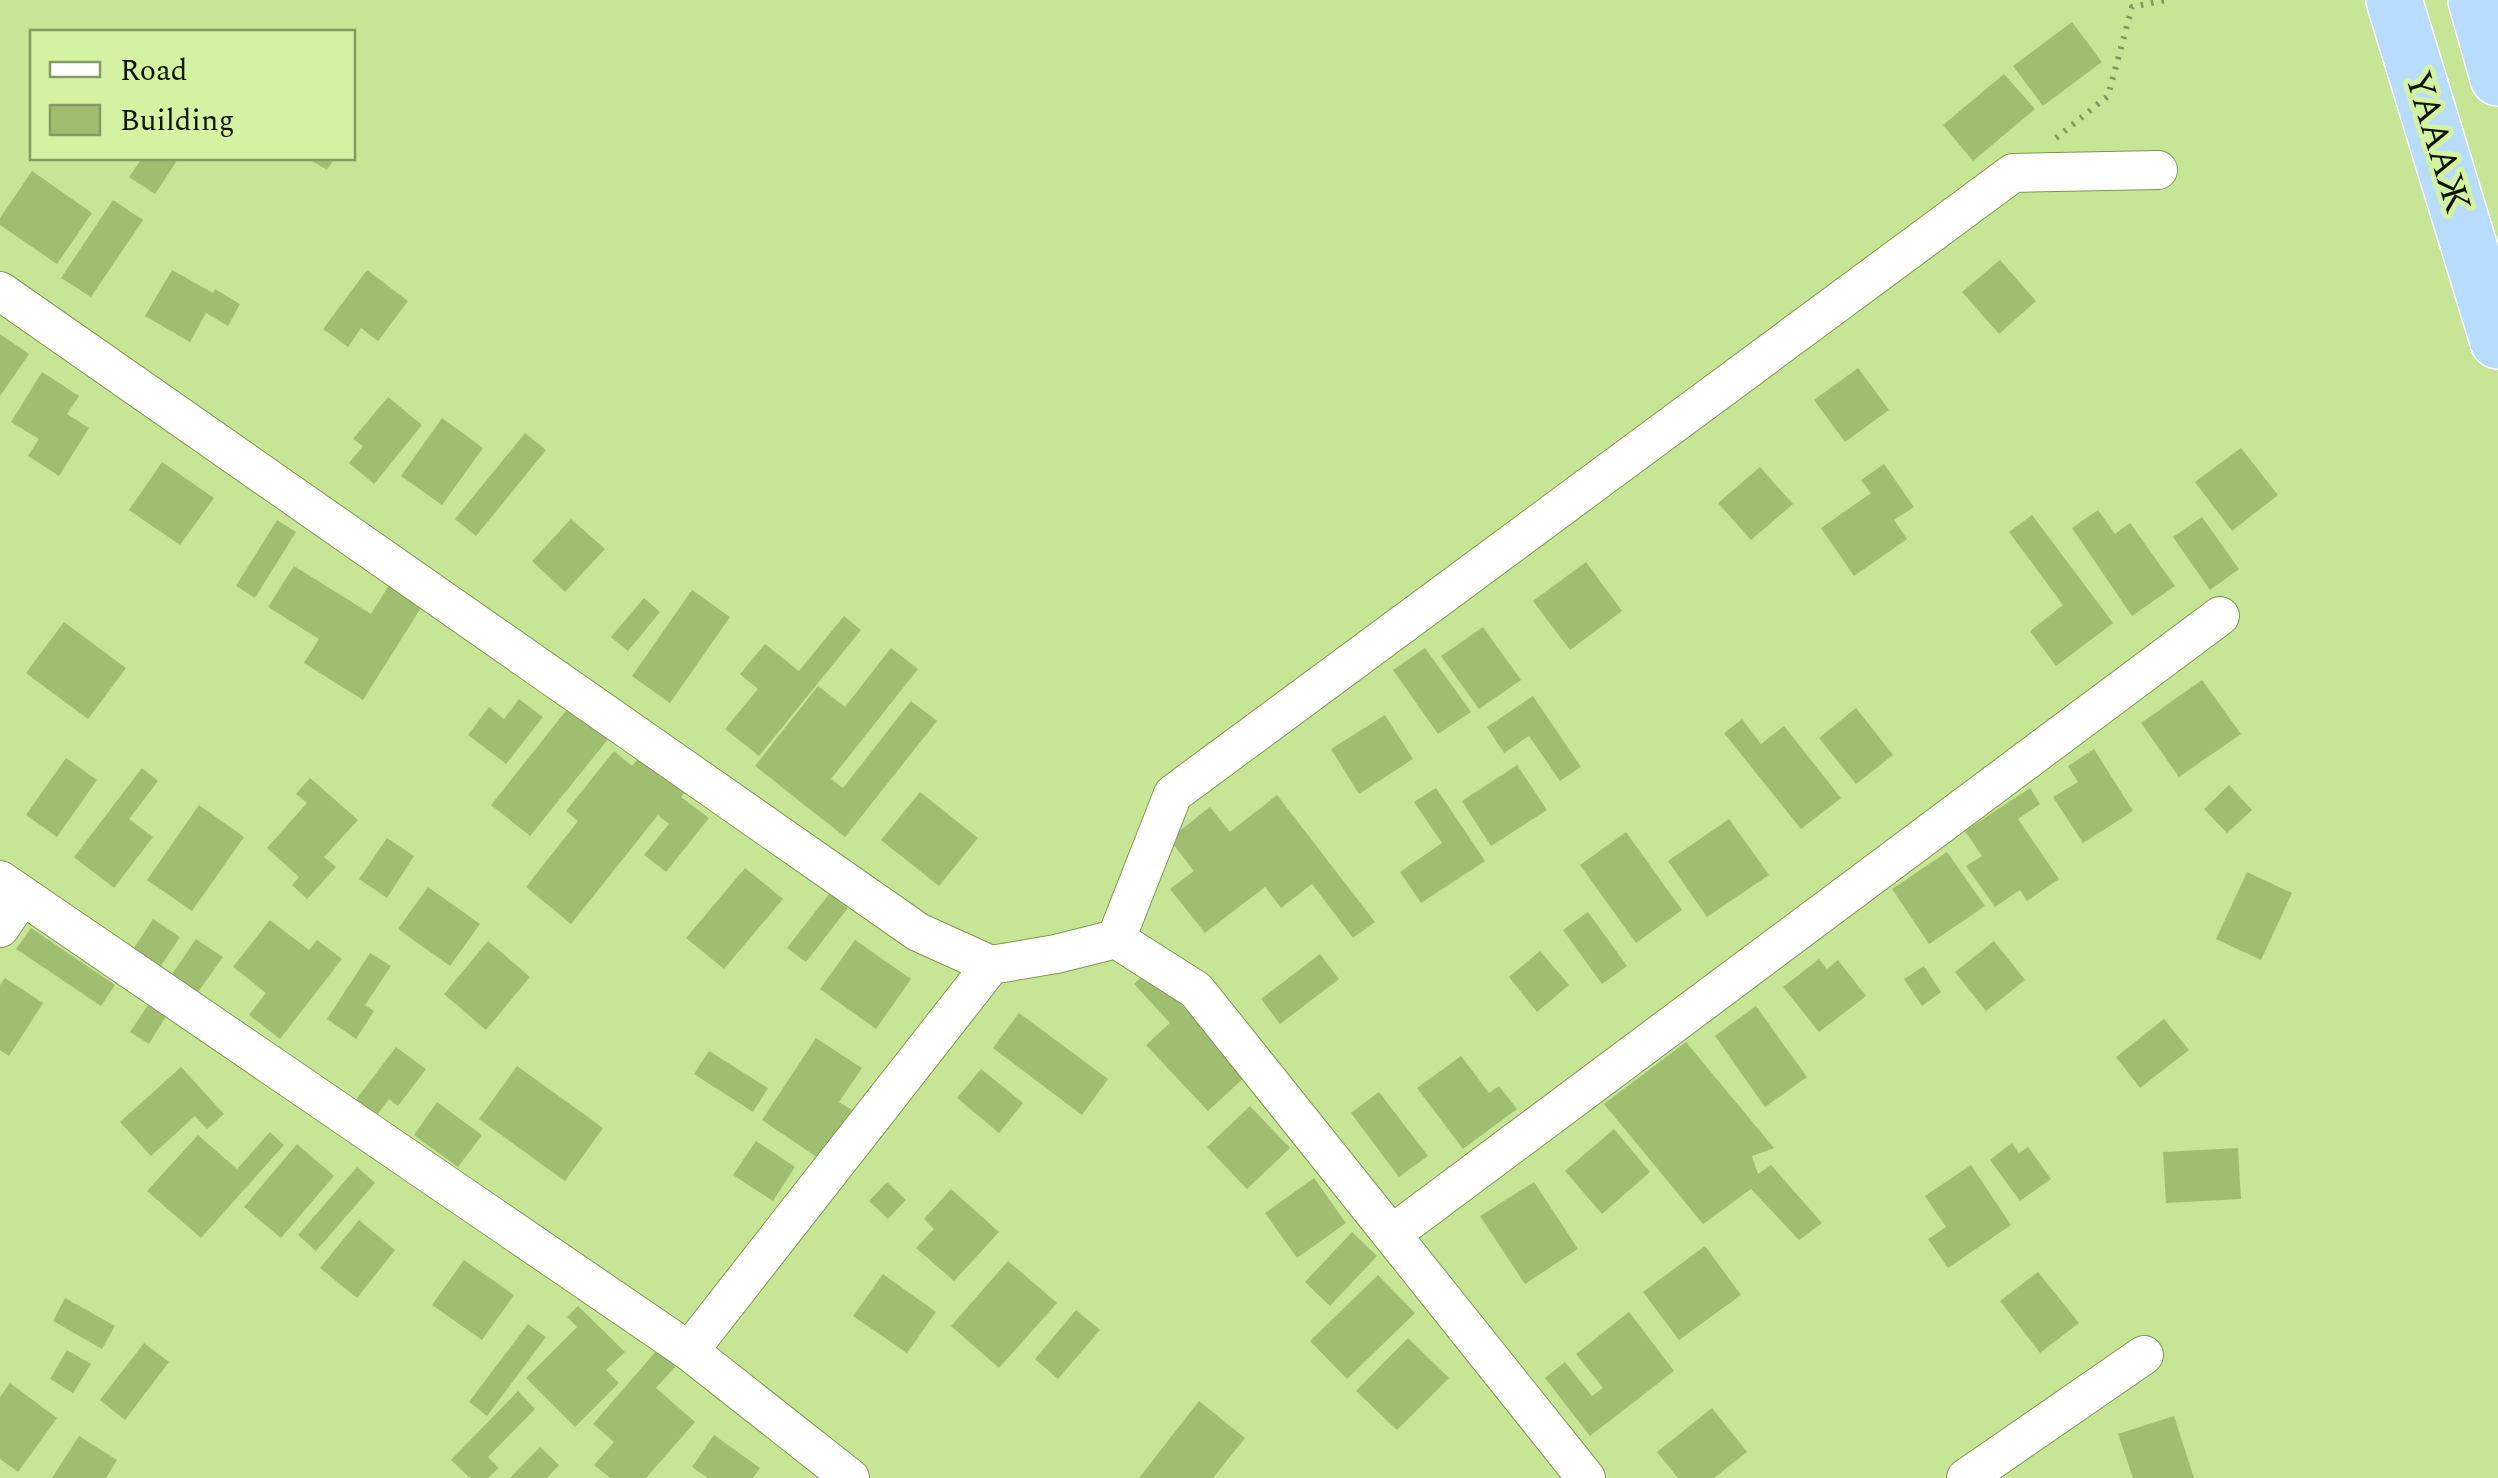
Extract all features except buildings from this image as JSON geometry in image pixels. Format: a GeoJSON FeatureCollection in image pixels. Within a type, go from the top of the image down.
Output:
{"type":"FeatureCollection","features":[{"type":"Feature","properties":{"kind":"highway","name":"ҮАААЖ"},"geometry":{"type":"LineString","coordinates":[[2394,0],[2498,341]]}},
{"type":"Feature","properties":{"kind":"highway","name":"ҮАААЖ"},"geometry":{"type":"LineString","coordinates":[[2476,0],[2498,78]]}},
{"type":"Feature","properties":{"kind":"street"},"geometry":{"type":"LineString","coordinates":[[1116,938],[1173,794],[2013,173],[2158,170]]}},
{"type":"Feature","properties":{"kind":"street"},"geometry":{"type":"LineString","coordinates":[[0,291],[918,932],[991,964],[1056,954],[1116,938],[1196,990],[1586,1478]]}},
{"type":"Feature","properties":{"kind":"street"},"geometry":{"type":"LineString","coordinates":[[1392,1234],[2220,616]]}},
{"type":"Feature","properties":{"kind":"street"},"geometry":{"type":"LineString","coordinates":[[0,928],[11,888],[689,1351],[850,1478]]}},
{"type":"Feature","properties":{"kind":"street"},"geometry":{"type":"LineString","coordinates":[[689,1351],[991,964]]}},
{"type":"Feature","properties":{"kind":"street"},"geometry":{"type":"LineString","coordinates":[[1966,1478],[2144,1355]]}},
{"type":"Feature","properties":{"kind":"path"},"geometry":{"type":"LineString","coordinates":[[2013,173],[2108,96],[2132,7],[2166,0]]}}]}
